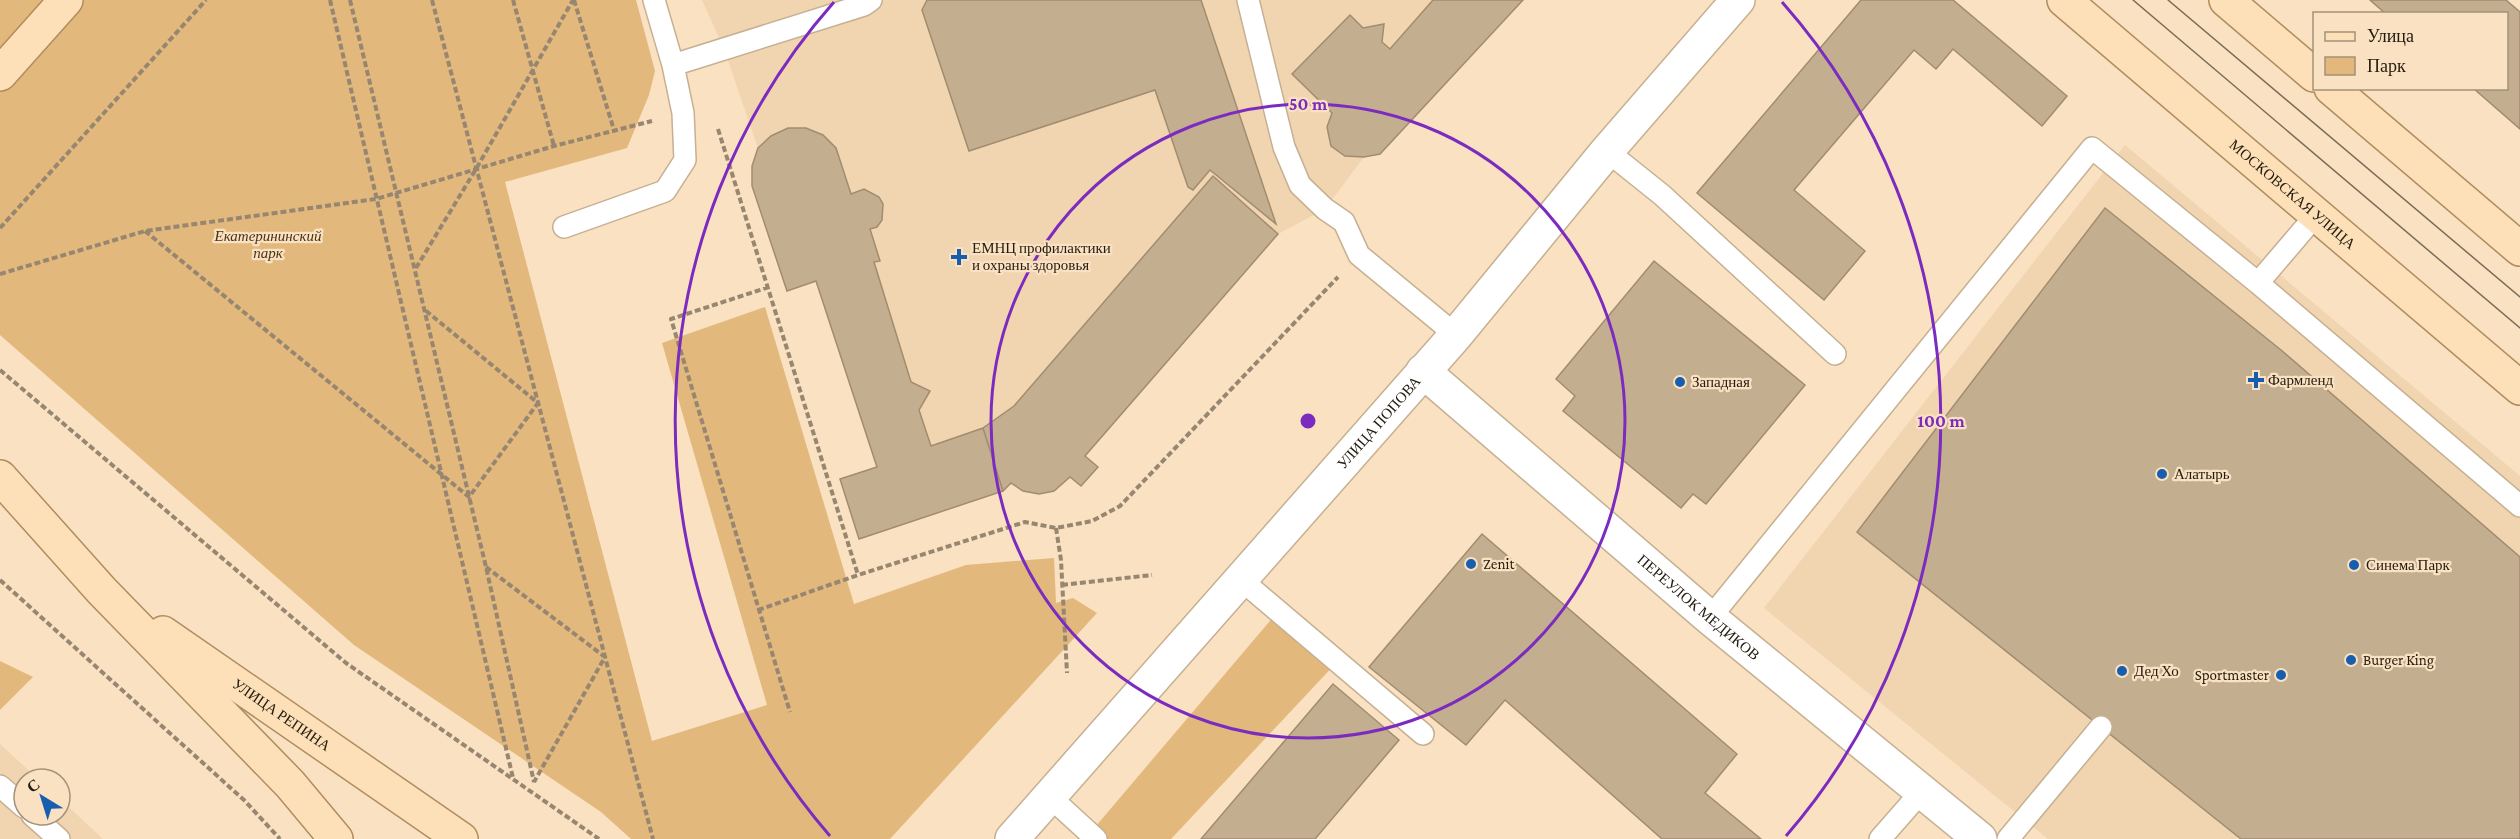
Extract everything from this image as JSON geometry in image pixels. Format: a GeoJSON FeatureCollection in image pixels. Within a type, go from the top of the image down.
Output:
{"type":"FeatureCollection","features":[{"type":"Feature","properties":{"kind":"main road"},"geometry":{"type":"LineString","coordinates":[[0,74],[66,0]]}},
{"type":"Feature","properties":{"kind":"main road","name":"МОСКОВСКАЯ УЛИЦА"},"geometry":{"type":"LineString","coordinates":[[2064,0],[2520,388]]}},
{"type":"Feature","properties":{"kind":"main road"},"geometry":{"type":"LineString","coordinates":[[2226,0],[2313,74]]}},
{"type":"Feature","properties":{"kind":"main road"},"geometry":{"type":"LineString","coordinates":[[2333,90],[2520,249]]}},
{"type":"Feature","properties":{"kind":"main road","name":"УЛИЦА РЕПИНА"},"geometry":{"type":"LineString","coordinates":[[0,477],[102,591],[290,784],[336,839]]}},
{"type":"Feature","properties":{"kind":"main road","name":"УЛИЦА РЕПИНА"},"geometry":{"type":"LineString","coordinates":[[102,591],[461,839]]}},
{"type":"Feature","properties":{"kind":"street","name":"УЛИЦА ПОПОВА"},"geometry":{"type":"LineString","coordinates":[[1012,839],[1239,578],[1456,335],[1607,151],[1738,0]]}},
{"type":"Feature","properties":{"kind":"street","name":"ПЕРЕУЛОК МЕДИКОВ"},"geometry":{"type":"LineString","coordinates":[[1423,371],[1710,618],[1980,839]]}},
{"type":"Feature","properties":{"kind":"lane"},"geometry":{"type":"LineString","coordinates":[[564,227],[664,191],[685,160],[683,113],[673,65],[654,0]]}},
{"type":"Feature","properties":{"kind":"lane"},"geometry":{"type":"LineString","coordinates":[[673,65],[864,5],[871,0]]}},
{"type":"Feature","properties":{"kind":"lane"},"geometry":{"type":"LineString","coordinates":[[1248,0],[1284,147],[1300,185],[1325,210],[1344,222],[1359,255],[1456,335]]}},
{"type":"Feature","properties":{"kind":"lane"},"geometry":{"type":"LineString","coordinates":[[1710,618],[2092,148],[2258,283],[2520,506]]}},
{"type":"Feature","properties":{"kind":"lane"},"geometry":{"type":"LineString","coordinates":[[1607,151],[1662,195],[1835,354]]}},
{"type":"Feature","properties":{"kind":"lane"},"geometry":{"type":"LineString","coordinates":[[2258,283],[2316,215]]}},
{"type":"Feature","properties":{"kind":"lane"},"geometry":{"type":"LineString","coordinates":[[1239,578],[1423,734]]}},
{"type":"Feature","properties":{"kind":"lane"},"geometry":{"type":"LineString","coordinates":[[2008,839],[2101,727]]}},
{"type":"Feature","properties":{"kind":"lane"},"geometry":{"type":"LineString","coordinates":[[0,786],[12,796]]}},
{"type":"Feature","properties":{"kind":"lane"},"geometry":{"type":"LineString","coordinates":[[1881,839],[1922,791]]}},
{"type":"Feature","properties":{"kind":"lane"},"geometry":{"type":"LineString","coordinates":[[1049,796],[1096,839]]}},
{"type":"Feature","properties":{"kind":"lane"},"geometry":{"type":"LineString","coordinates":[[46,827],[59,839]]}},
{"type":"Feature","properties":{"kind":"path"},"geometry":{"type":"LineString","coordinates":[[0,228],[206,0]]}},
{"type":"Feature","properties":{"kind":"path"},"geometry":{"type":"LineString","coordinates":[[330,0],[513,778]]}},
{"type":"Feature","properties":{"kind":"path"},"geometry":{"type":"LineString","coordinates":[[350,0],[486,567],[534,782],[605,657]]}},
{"type":"Feature","properties":{"kind":"path"},"geometry":{"type":"LineString","coordinates":[[432,0],[653,839]]}},
{"type":"Feature","properties":{"kind":"path"},"geometry":{"type":"LineString","coordinates":[[513,0],[554,146]]}},
{"type":"Feature","properties":{"kind":"path"},"geometry":{"type":"LineString","coordinates":[[415,269],[476,170],[574,0]]}},
{"type":"Feature","properties":{"kind":"path"},"geometry":{"type":"LineString","coordinates":[[574,0],[614,130]]}},
{"type":"Feature","properties":{"kind":"path"},"geometry":{"type":"LineString","coordinates":[[0,274],[146,231],[376,199],[554,146],[711,105],[858,574]]}},
{"type":"Feature","properties":{"kind":"path"},"geometry":{"type":"LineString","coordinates":[[146,231],[469,497]]}},
{"type":"Feature","properties":{"kind":"path"},"geometry":{"type":"LineString","coordinates":[[758,610],[858,574],[1025,522],[1056,528],[1092,521],[1120,506],[1359,255]]}},
{"type":"Feature","properties":{"kind":"path"},"geometry":{"type":"LineString","coordinates":[[769,287],[671,319],[789,712]]}},
{"type":"Feature","properties":{"kind":"path"},"geometry":{"type":"LineString","coordinates":[[424,309],[538,403]]}},
{"type":"Feature","properties":{"kind":"path"},"geometry":{"type":"LineString","coordinates":[[0,370],[346,663],[598,839]]}},
{"type":"Feature","properties":{"kind":"path"},"geometry":{"type":"LineString","coordinates":[[469,497],[538,403]]}},
{"type":"Feature","properties":{"kind":"path"},"geometry":{"type":"LineString","coordinates":[[1056,528],[1067,673]]}},
{"type":"Feature","properties":{"kind":"path"},"geometry":{"type":"LineString","coordinates":[[486,567],[605,657]]}},
{"type":"Feature","properties":{"kind":"path"},"geometry":{"type":"LineString","coordinates":[[1062,585],[1152,575]]}},
{"type":"Feature","properties":{"kind":"path"},"geometry":{"type":"LineString","coordinates":[[0,580],[244,800],[280,839]]}},
{"type":"Feature","properties":{"kind":"shaded area","name":"ЕМНЦ профилактики и охраны здоровья"},"geometry":{"type":"Polygon","coordinates":[[[702,0],[1523,0],[1380,154],[1364,157],[1325,209],[1278,234],[1213,177],[1014,406],[983,428],[1003,491],[859,539],[840,479],[876,467],[816,282],[787,291],[752,186],[752,166],[758,148],[724,49],[702,0]]]}},
{"type":"Feature","properties":{"kind":"shaded area","name":"Алатырь"},"geometry":{"type":"Polygon","coordinates":[[[2125,145],[2520,476],[2520,839],[2048,839],[1764,608],[2125,145]]]}},
{"type":"Feature","properties":{"kind":"shaded area"},"geometry":{"type":"Polygon","coordinates":[[[0,744],[25,767],[12,767],[12,827],[72,827],[72,810],[103,839],[0,839],[0,744]]]}},
{"type":"Feature","properties":{"kind":"green space","name":"Екатерининский парк"},"geometry":{"type":"Polygon","coordinates":[[[0,0],[636,0],[655,71],[649,95],[627,148],[505,182],[652,741],[767,705],[662,343],[765,307],[854,604],[966,565],[1054,558],[1056,603],[1073,598],[1097,613],[890,839],[631,839],[601,812],[354,645],[0,335],[0,0]]]}},
{"type":"Feature","properties":{"kind":"green space"},"geometry":{"type":"Polygon","coordinates":[[[1280,609],[1338,661],[1171,839],[1085,839],[1280,609]]]}},
{"type":"Feature","properties":{"kind":"green space"},"geometry":{"type":"Polygon","coordinates":[[[0,661],[33,677],[0,710],[0,661]]]}},
{"type":"Feature","properties":{"kind":"building"},"geometry":{"type":"Polygon","coordinates":[[[927,0],[1201,0],[1276,224],[1210,170],[1193,190],[1188,187],[1155,90],[969,151],[922,10],[927,0]]]}},
{"type":"Feature","properties":{"kind":"building"},"geometry":{"type":"Polygon","coordinates":[[[1433,0],[1523,0],[1380,154],[1364,157],[1345,156],[1331,146],[1327,127],[1332,113],[1292,74],[1350,15],[1363,28],[1384,24],[1382,42],[1390,49],[1433,0]]]}},
{"type":"Feature","properties":{"kind":"building"},"geometry":{"type":"Polygon","coordinates":[[[1861,0],[1953,0],[2067,96],[2042,126],[1953,49],[1936,69],[1914,50],[1794,190],[1865,251],[1824,300],[1697,193],[1861,0]]]}},
{"type":"Feature","properties":{"kind":"building"},"geometry":{"type":"Polygon","coordinates":[[[2370,0],[2506,0],[2520,12],[2520,129],[2475,90],[2508,90],[2508,12],[2384,12],[2370,0]]]}},
{"type":"Feature","properties":{"kind":"building"},"geometry":{"type":"Polygon","coordinates":[[[788,128],[806,128],[823,135],[836,148],[851,194],[864,189],[879,197],[883,204],[882,220],[877,227],[870,229],[880,261],[874,262],[911,382],[930,391],[919,410],[931,446],[983,428],[1003,491],[859,539],[840,479],[877,467],[816,281],[787,291],[752,186],[752,166],[758,148],[771,136],[788,128]]]}},
{"type":"Feature","properties":{"kind":"building"},"geometry":{"type":"Polygon","coordinates":[[[1213,176],[1278,234],[1085,456],[1098,467],[1081,486],[1070,477],[1054,491],[1039,494],[1023,491],[1011,483],[1003,491],[983,428],[1014,406],[1213,176]]]}},
{"type":"Feature","properties":{"kind":"building","name":"Алатырь"},"geometry":{"type":"Polygon","coordinates":[[[2105,208],[2281,350],[2520,557],[2520,839],[2241,839],[1857,532],[2105,208]]]}},
{"type":"Feature","properties":{"kind":"building","name":"Западная"},"geometry":{"type":"Polygon","coordinates":[[[1654,261],[1805,385],[1706,504],[1693,494],[1681,508],[1563,411],[1575,396],[1556,379],[1654,261]]]}},
{"type":"Feature","properties":{"kind":"building"},"geometry":{"type":"Polygon","coordinates":[[[1482,534],[1737,754],[1705,793],[1761,839],[1662,839],[1505,700],[1466,745],[1369,667],[1482,534]]]}},
{"type":"Feature","properties":{"kind":"building"},"geometry":{"type":"Polygon","coordinates":[[[1333,684],[1399,740],[1315,839],[1201,839],[1333,684]]]}},
{"type":"Feature","properties":{"kind":"tram line"},"geometry":{"type":"LineString","coordinates":[[2133,0],[2520,328]]}},
{"type":"Feature","properties":{"kind":"tram line"},"geometry":{"type":"LineString","coordinates":[[2168,0],[2520,297]]}},
{"type":"Feature","properties":{"kind":"place","name":"ЕМНЦ профилактики и охраны здоровья"},"geometry":{"type":"Point","coordinates":[959,257]}},
{"type":"Feature","properties":{"kind":"place","name":"Фармленд"},"geometry":{"type":"Point","coordinates":[2256,380]}},
{"type":"Feature","properties":{"kind":"place","name":"Западная"},"geometry":{"type":"Point","coordinates":[1680,382]}},
{"type":"Feature","properties":{"kind":"place","name":"Алатырь"},"geometry":{"type":"Point","coordinates":[2162,474]}},
{"type":"Feature","properties":{"kind":"place","name":"Zenit"},"geometry":{"type":"Point","coordinates":[1471,564]}},
{"type":"Feature","properties":{"kind":"place","name":"Синема Парк"},"geometry":{"type":"Point","coordinates":[2354,565]}},
{"type":"Feature","properties":{"kind":"place","name":"Burger King"},"geometry":{"type":"Point","coordinates":[2351,660]}},
{"type":"Feature","properties":{"kind":"place","name":"Дед Хо"},"geometry":{"type":"Point","coordinates":[2122,671]}},
{"type":"Feature","properties":{"kind":"place","name":"Sportmaster"},"geometry":{"type":"Point","coordinates":[2281,675]}}]}
